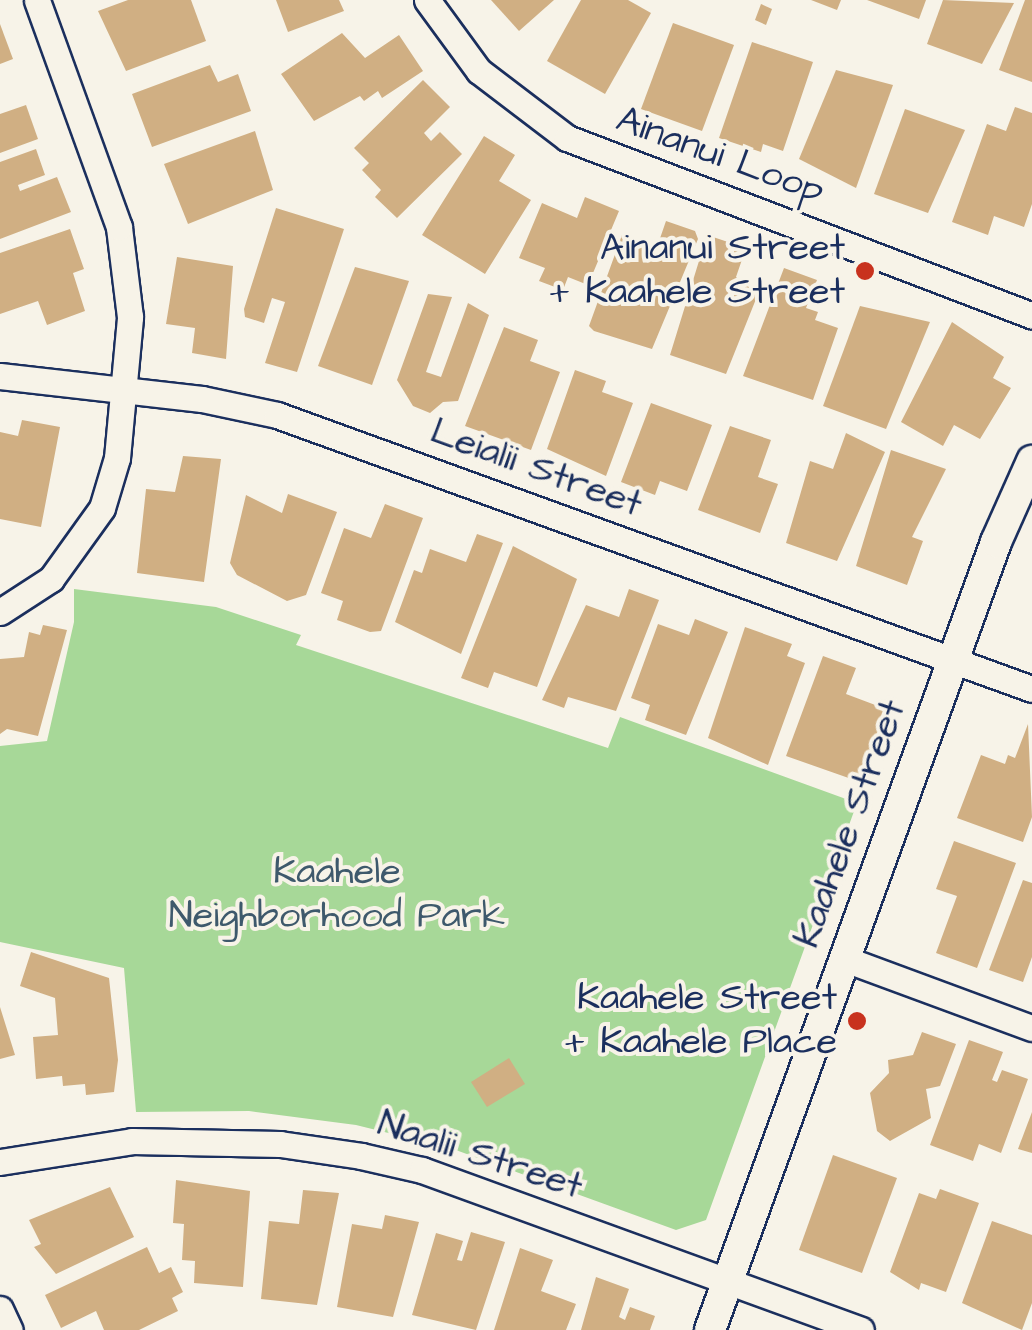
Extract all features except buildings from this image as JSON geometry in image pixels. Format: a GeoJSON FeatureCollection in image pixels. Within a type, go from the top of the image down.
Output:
{"type":"FeatureCollection","features":[{"type":"Feature","properties":{"kind":"street"},"geometry":{"type":"LineString","coordinates":[[0,612],[51,580],[92,529],[112,483],[130,316],[120,227],[37,0]]}},
{"type":"Feature","properties":{"kind":"street","name":"Ainanui Loop"},"geometry":{"type":"LineString","coordinates":[[427,0],[479,72],[567,138],[1032,316]]}},
{"type":"Feature","properties":{"kind":"street","name":"Leialii Street"},"geometry":{"type":"LineString","coordinates":[[0,376],[124,390],[277,415],[1032,689]]}},
{"type":"Feature","properties":{"kind":"street","name":"Kaahele Street"},"geometry":{"type":"LineString","coordinates":[[710,1330],[953,660],[1032,461]]}},
{"type":"Feature","properties":{"kind":"street"},"geometry":{"type":"LineString","coordinates":[[846,959],[1032,1028]]}},
{"type":"Feature","properties":{"kind":"street","name":"Naalii Street"},"geometry":{"type":"LineString","coordinates":[[0,1162],[132,1141],[280,1144],[361,1156],[422,1170],[861,1330]]}},
{"type":"Feature","properties":{"kind":"street"},"geometry":{"type":"LineString","coordinates":[[0,1309],[10,1330]]}},
{"type":"Feature","properties":{"kind":"green space","name":"Kaahele Neighborhood Park"},"geometry":{"type":"Polygon","coordinates":[[[74,589],[216,607],[301,635],[296,645],[608,748],[620,717],[857,803],[706,1220],[676,1230],[453,1149],[356,1125],[249,1111],[136,1112],[124,968],[0,942],[0,746],[47,741],[74,622],[74,589]]]}},
{"type":"Feature","properties":{"kind":"place","name":"Ainanui Street + Kaahele Street"},"geometry":{"type":"Point","coordinates":[865,271]}},
{"type":"Feature","properties":{"kind":"place","name":"Kaahele Street + Kaahele Place"},"geometry":{"type":"Point","coordinates":[857,1021]}}]}
